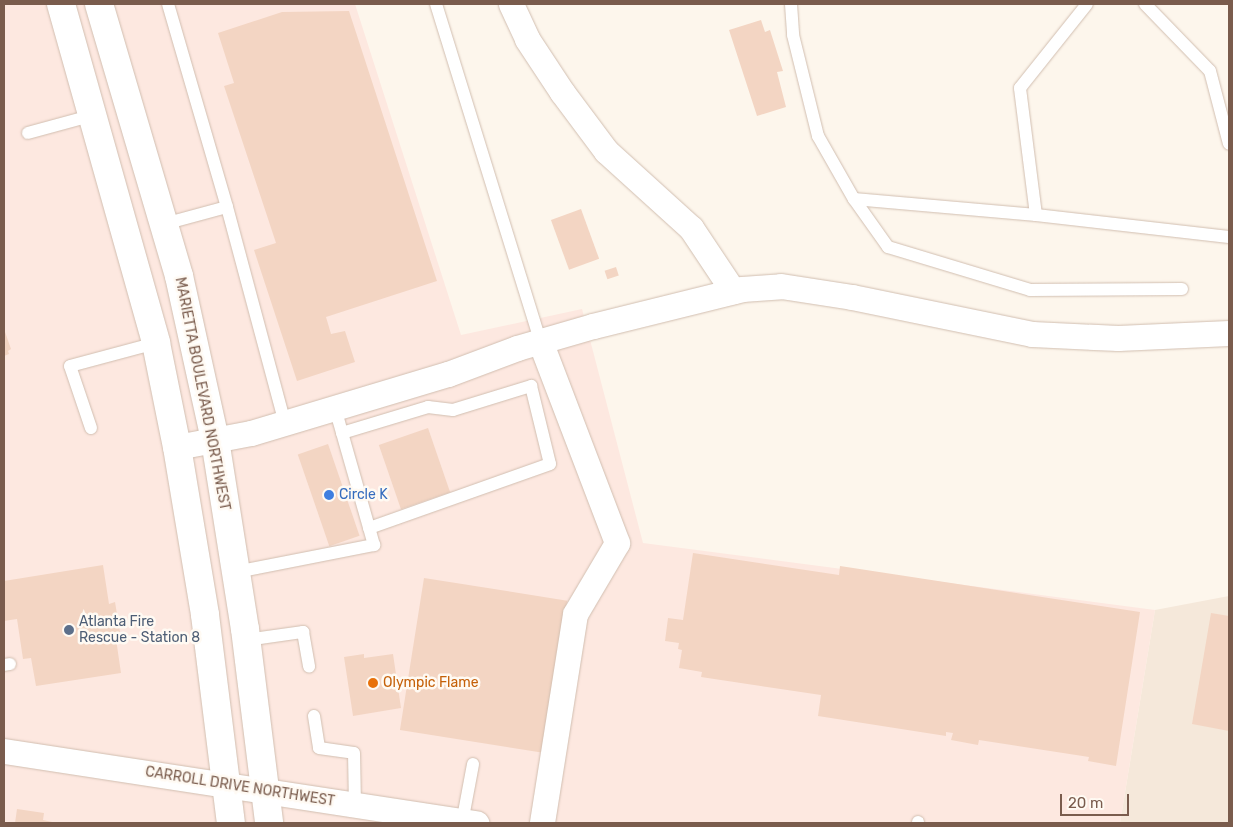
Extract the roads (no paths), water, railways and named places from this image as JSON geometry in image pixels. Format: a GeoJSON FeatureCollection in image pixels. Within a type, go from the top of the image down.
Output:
{"type":"FeatureCollection","features":[{"type":"Feature","properties":{"kind":"main road"},"geometry":{"type":"LineString","coordinates":[[62,4],[156,343],[177,447],[205,615],[230,823]]}},
{"type":"Feature","properties":{"kind":"main road","name":"MARIETTA BOULEVARD NORTHWEST"},"geometry":{"type":"LineString","coordinates":[[99,4],[179,276],[215,440],[246,640],[269,823]]}},
{"type":"Feature","properties":{"kind":"street"},"geometry":{"type":"LineString","coordinates":[[511,4],[527,39],[562,92],[606,151],[691,228],[733,291]]}},
{"type":"Feature","properties":{"kind":"street"},"geometry":{"type":"LineString","coordinates":[[177,447],[251,433],[285,424],[448,374],[540,341],[733,291],[782,286],[852,297],[1032,334],[1118,338],[1229,333]]}},
{"type":"Feature","properties":{"kind":"street"},"geometry":{"type":"LineString","coordinates":[[540,341],[617,544],[575,614],[542,823]]}},
{"type":"Feature","properties":{"kind":"street","name":"CARROLL DRIVE NORTHWEST"},"geometry":{"type":"LineString","coordinates":[[4,751],[467,823]]}},
{"type":"Feature","properties":{"kind":"lane"},"geometry":{"type":"LineString","coordinates":[[168,4],[227,207],[285,424]]}},
{"type":"Feature","properties":{"kind":"lane"},"geometry":{"type":"LineString","coordinates":[[436,4],[540,341]]}},
{"type":"Feature","properties":{"kind":"lane"},"geometry":{"type":"LineString","coordinates":[[791,4],[793,35],[818,136],[854,199],[888,247],[1030,290],[1182,289]]}},
{"type":"Feature","properties":{"kind":"lane"},"geometry":{"type":"LineString","coordinates":[[1036,215],[1020,88],[1087,4]]}},
{"type":"Feature","properties":{"kind":"lane"},"geometry":{"type":"LineString","coordinates":[[1145,4],[1210,71],[1229,144]]}},
{"type":"Feature","properties":{"kind":"lane"},"geometry":{"type":"LineString","coordinates":[[28,133],[94,115]]}},
{"type":"Feature","properties":{"kind":"lane"},"geometry":{"type":"LineString","coordinates":[[854,199],[1036,215],[1229,237]]}},
{"type":"Feature","properties":{"kind":"lane"},"geometry":{"type":"LineString","coordinates":[[164,224],[227,207]]}},
{"type":"Feature","properties":{"kind":"lane"},"geometry":{"type":"LineString","coordinates":[[91,428],[70,366],[156,343]]}},
{"type":"Feature","properties":{"kind":"lane"},"geometry":{"type":"LineString","coordinates":[[342,433],[428,407],[453,410],[531,386],[550,464],[369,528]]}},
{"type":"Feature","properties":{"kind":"lane"},"geometry":{"type":"LineString","coordinates":[[236,572],[374,545],[335,408]]}},
{"type":"Feature","properties":{"kind":"lane"},"geometry":{"type":"LineString","coordinates":[[246,640],[304,632],[309,666]]}},
{"type":"Feature","properties":{"kind":"lane"},"geometry":{"type":"LineString","coordinates":[[314,716],[319,748],[354,753],[355,805]]}},
{"type":"Feature","properties":{"kind":"lane"},"geometry":{"type":"LineString","coordinates":[[467,823],[473,764]]}},
{"type":"Feature","properties":{"kind":"place","name":"Circle K"},"geometry":{"type":"Point","coordinates":[329,495]}},
{"type":"Feature","properties":{"kind":"place","name":"Atlanta Fire Rescue - Station 8"},"geometry":{"type":"Point","coordinates":[69,630]}},
{"type":"Feature","properties":{"kind":"place","name":"Olympic Flame"},"geometry":{"type":"Point","coordinates":[373,683]}}]}
